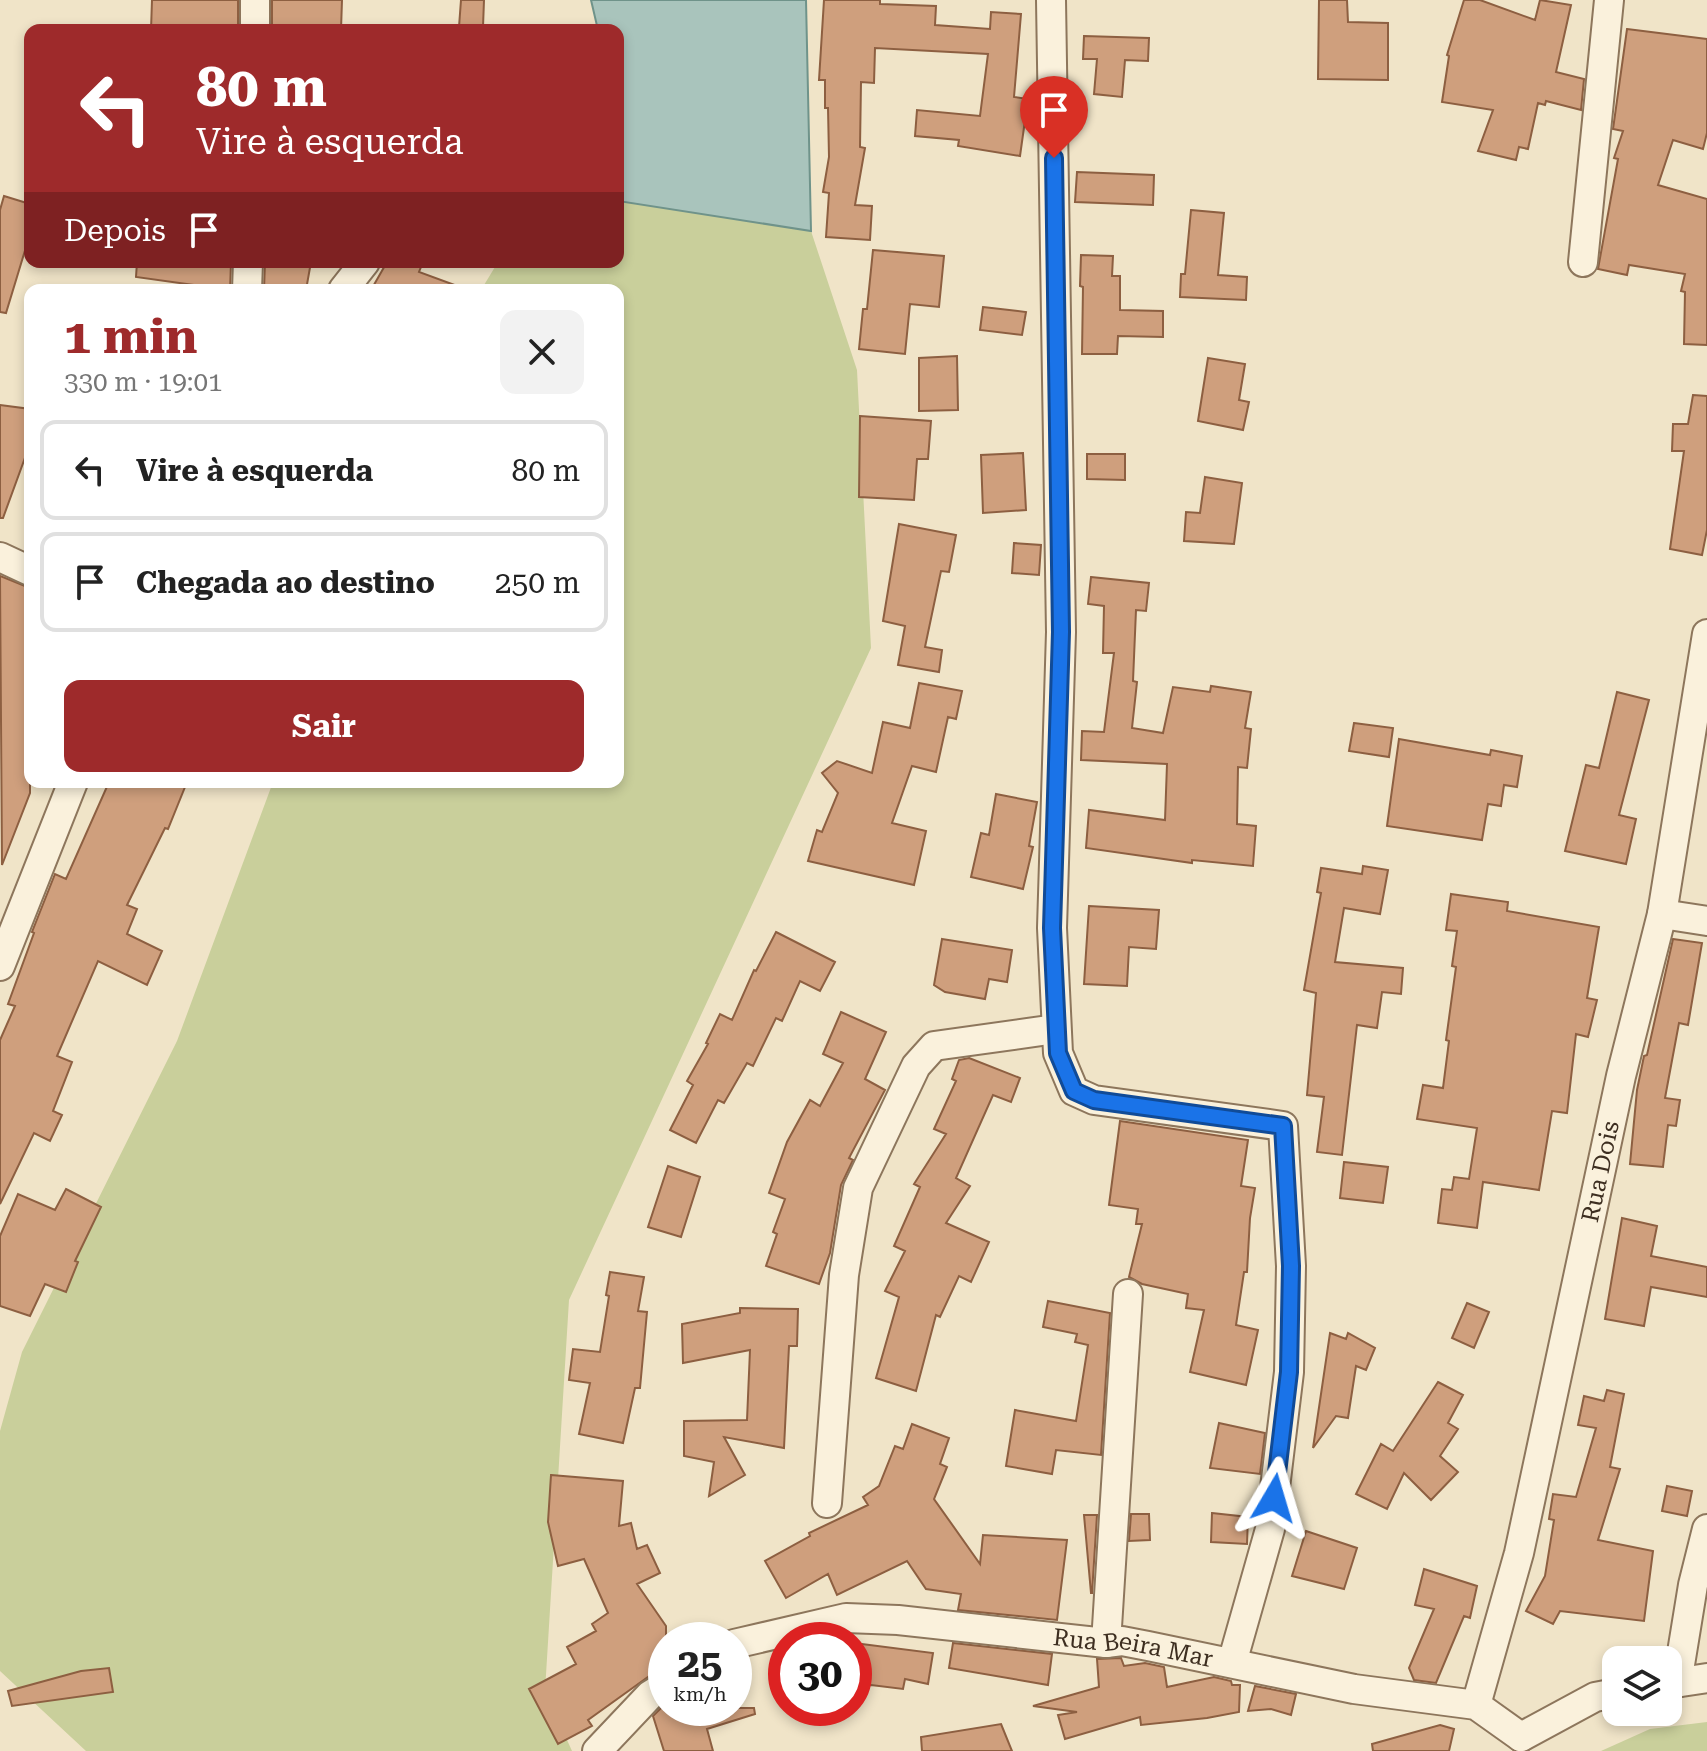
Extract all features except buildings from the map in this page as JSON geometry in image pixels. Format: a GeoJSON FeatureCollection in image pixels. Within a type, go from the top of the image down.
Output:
{"type":"FeatureCollection","features":[{"type":"Feature","properties":{"kind":"street"},"geometry":{"type":"LineString","coordinates":[[255,0],[255,24]]}},
{"type":"Feature","properties":{"kind":"street"},"geometry":{"type":"LineString","coordinates":[[1051,0],[1061,632],[1052,928],[1058,1053],[1074,1091],[1094,1100],[1283,1126],[1291,1266],[1289,1372],[1270,1529],[1232,1663]]}},
{"type":"Feature","properties":{"kind":"street"},"geometry":{"type":"LineString","coordinates":[[1583,262],[1609,0]]}},
{"type":"Feature","properties":{"kind":"street"},"geometry":{"type":"LineString","coordinates":[[348,284],[360,268]]}},
{"type":"Feature","properties":{"kind":"street"},"geometry":{"type":"LineString","coordinates":[[0,557],[24,568]]}},
{"type":"Feature","properties":{"kind":"street","name":"Rua Dois"},"geometry":{"type":"LineString","coordinates":[[1476,1705],[1519,1553],[1621,1076],[1662,914],[1707,634]]}},
{"type":"Feature","properties":{"kind":"street"},"geometry":{"type":"LineString","coordinates":[[0,966],[71,788]]}},
{"type":"Feature","properties":{"kind":"street"},"geometry":{"type":"LineString","coordinates":[[1662,914],[1707,921]]}},
{"type":"Feature","properties":{"kind":"street"},"geometry":{"type":"LineString","coordinates":[[827,1503],[844,1275],[858,1188],[916,1066],[934,1046],[1056,1029]]}},
{"type":"Feature","properties":{"kind":"street"},"geometry":{"type":"LineString","coordinates":[[1106,1643],[1128,1294]]}},
{"type":"Feature","properties":{"kind":"street"},"geometry":{"type":"LineString","coordinates":[[1680,1646],[1707,1529]]}},
{"type":"Feature","properties":{"kind":"street","name":"Rua Beira Mar"},"geometry":{"type":"LineString","coordinates":[[752,1640],[846,1618],[898,1620],[1106,1643],[1122,1641],[1354,1689],[1476,1705],[1522,1744]]}},
{"type":"Feature","properties":{"kind":"street"},"geometry":{"type":"LineString","coordinates":[[1682,1682],[1707,1678]]}},
{"type":"Feature","properties":{"kind":"street"},"geometry":{"type":"LineString","coordinates":[[1522,1744],[1595,1697],[1602,1696]]}},
{"type":"Feature","properties":{"kind":"street"},"geometry":{"type":"LineString","coordinates":[[597,1751],[648,1697]]}},
{"type":"Feature","properties":{"kind":"green space"},"geometry":{"type":"Polygon","coordinates":[[[624,202],[811,231],[857,370],[871,648],[569,1300],[545,1691],[572,1751],[86,1751],[0,1671],[0,1431],[22,1352],[177,1041],[271,788],[624,788],[624,284],[485,284],[494,268],[624,268],[624,202]]]}},
{"type":"Feature","properties":{"kind":"green space"},"geometry":{"type":"Polygon","coordinates":[[[1707,1722],[1707,1751],[1601,1751],[1650,1729],[1707,1722]]]}},
{"type":"Feature","properties":{"kind":"water"},"geometry":{"type":"Polygon","coordinates":[[[591,0],[806,0],[811,231],[624,202],[624,24],[597,24],[591,0]]]}},
{"type":"Feature","properties":{"kind":"route"},"geometry":{"type":"LineString","coordinates":[[1054,158],[1061,632],[1052,928],[1058,1053],[1074,1091],[1094,1100],[1283,1126],[1291,1266],[1289,1372],[1274,1498]]}}]}
